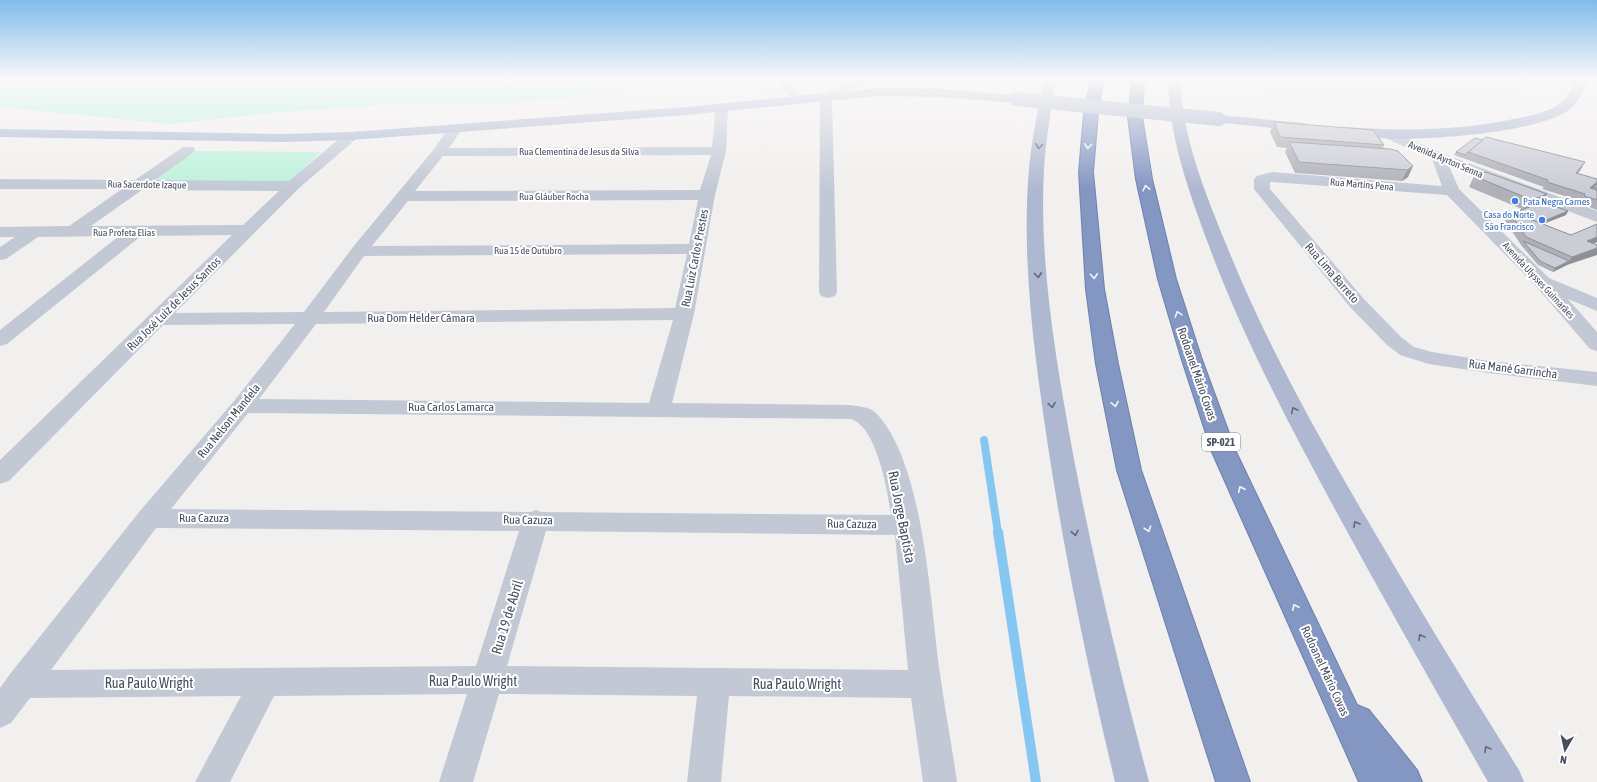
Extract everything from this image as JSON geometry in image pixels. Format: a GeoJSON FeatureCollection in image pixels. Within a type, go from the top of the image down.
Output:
{"type":"FeatureCollection","features":[{"type":"Feature","properties":{"kind":"highway"},"geometry":{"type":"LineString","coordinates":[[1091,116],[1086,172],[1095,289],[1107,364],[1129,470],[1233,782]]}},
{"type":"Feature","properties":{"kind":"highway","name":"Rodoanel Mário Covas"},"geometry":{"type":"LineString","coordinates":[[1135,116],[1144,179],[1167,279],[1191,357],[1224,452],[1376,782]]}},
{"type":"Feature","properties":{"kind":"highway"},"geometry":{"type":"LineString","coordinates":[[1332,688],[1405,782]]}},
{"type":"Feature","properties":{"kind":"main road"},"geometry":{"type":"LineString","coordinates":[[0,132],[284,138],[351,136],[602,116]]}},
{"type":"Feature","properties":{"kind":"main road"},"geometry":{"type":"LineString","coordinates":[[1043,116],[1036,179],[1037,261],[1042,323],[1055,419],[1082,570],[1132,782]]}},
{"type":"Feature","properties":{"kind":"main road"},"geometry":{"type":"LineString","coordinates":[[1177,116],[1191,176],[1233,286],[1305,432],[1508,782]]}},
{"type":"Feature","properties":{"kind":"main road"},"geometry":{"type":"LineString","coordinates":[[1194,116],[1314,128]]}},
{"type":"Feature","properties":{"kind":"main road"},"geometry":{"type":"LineString","coordinates":[[1336,130],[1386,133],[1453,132],[1500,127],[1541,116]]}},
{"type":"Feature","properties":{"kind":"street","name":"Rua Luiz Carlos Prestes"},"geometry":{"type":"LineString","coordinates":[[659,409],[684,314],[707,195],[719,151],[721,116]]}},
{"type":"Feature","properties":{"kind":"street"},"geometry":{"type":"LineString","coordinates":[[826,116],[828,292]]}},
{"type":"Feature","properties":{"kind":"street","name":"Rua Nelson Mandela"},"geometry":{"type":"LineString","coordinates":[[0,713],[149,518],[242,406],[310,318],[359,251],[439,152],[456,128]]}},
{"type":"Feature","properties":{"kind":"street","name":"Avenida Ayrton Senna"},"geometry":{"type":"LineString","coordinates":[[1386,133],[1439,157],[1597,216]]}},
{"type":"Feature","properties":{"kind":"street","name":"Rua José Luiz de Jesus Santos"},"geometry":{"type":"LineString","coordinates":[[0,474],[247,230],[293,186],[351,136]]}},
{"type":"Feature","properties":{"kind":"street"},"geometry":{"type":"LineString","coordinates":[[72,232],[142,184],[188,150]]}},
{"type":"Feature","properties":{"kind":"street","name":"Rua Clementina de Jesus da Silva"},"geometry":{"type":"LineString","coordinates":[[439,152],[719,151]]}},
{"type":"Feature","properties":{"kind":"street","name":"Avenida Ulysses Guimarães"},"geometry":{"type":"LineString","coordinates":[[1439,157],[1444,174],[1452,191],[1589,326],[1597,345]]}},
{"type":"Feature","properties":{"kind":"street","name":"Rua Martins Pena"},"geometry":{"type":"LineString","coordinates":[[1272,177],[1452,191]]}},
{"type":"Feature","properties":{"kind":"street","name":"Rua Lima Barreto"},"geometry":{"type":"LineString","coordinates":[[1272,177],[1262,179],[1262,189],[1352,296],[1394,341],[1406,351],[1428,358]]}},
{"type":"Feature","properties":{"kind":"street","name":"Rua Sacerdote Izaque"},"geometry":{"type":"LineString","coordinates":[[0,184],[293,186]]}},
{"type":"Feature","properties":{"kind":"street","name":"Rua Gláuber Rocha"},"geometry":{"type":"LineString","coordinates":[[402,196],[707,195]]}},
{"type":"Feature","properties":{"kind":"street","name":"Rua Profeta Elias"},"geometry":{"type":"LineString","coordinates":[[0,232],[247,230]]}},
{"type":"Feature","properties":{"kind":"street"},"geometry":{"type":"LineString","coordinates":[[0,255],[34,232]]}},
{"type":"Feature","properties":{"kind":"street"},"geometry":{"type":"LineString","coordinates":[[0,340],[135,232]]}},
{"type":"Feature","properties":{"kind":"street","name":"Rua 15 de Outubro"},"geometry":{"type":"LineString","coordinates":[[359,251],[696,249]]}},
{"type":"Feature","properties":{"kind":"street"},"geometry":{"type":"LineString","coordinates":[[1541,280],[1597,305]]}},
{"type":"Feature","properties":{"kind":"street","name":"Rua Dom Helder Câmara"},"geometry":{"type":"LineString","coordinates":[[158,319],[509,318],[684,314]]}},
{"type":"Feature","properties":{"kind":"street","name":"Rua Mané Garrincha"},"geometry":{"type":"LineString","coordinates":[[1428,358],[1489,367],[1597,379]]}},
{"type":"Feature","properties":{"kind":"street","name":"Rua Carlos Lamarca"},"geometry":{"type":"LineString","coordinates":[[242,406],[659,409]]}},
{"type":"Feature","properties":{"kind":"street","name":"Rua Jorge Baptista"},"geometry":{"type":"LineString","coordinates":[[659,409],[850,412],[866,416],[879,433],[892,462],[907,525],[926,684],[940,782]]}},
{"type":"Feature","properties":{"kind":"street","name":"Rua Cazuza"},"geometry":{"type":"LineString","coordinates":[[149,518],[536,520],[907,525]]}},
{"type":"Feature","properties":{"kind":"street","name":"Rua 19 de Abril"},"geometry":{"type":"LineString","coordinates":[[456,782],[536,520]]}},
{"type":"Feature","properties":{"kind":"street","name":"Rua Paulo Wright"},"geometry":{"type":"LineString","coordinates":[[21,684],[488,680],[714,684],[926,684]]}},
{"type":"Feature","properties":{"kind":"street"},"geometry":{"type":"LineString","coordinates":[[212,782],[265,682]]}},
{"type":"Feature","properties":{"kind":"street"},"geometry":{"type":"LineString","coordinates":[[704,782],[714,684]]}},
{"type":"Feature","properties":{"kind":"green space"},"geometry":{"type":"Polygon","coordinates":[[[95,116],[240,116],[171,124],[95,116]]]}},
{"type":"Feature","properties":{"kind":"green space"},"geometry":{"type":"Polygon","coordinates":[[[194,151],[321,152],[289,182],[154,181],[194,151]]]}},
{"type":"Feature","properties":{"kind":"building"},"geometry":{"type":"Polygon","coordinates":[[[1274,122],[1373,130],[1384,145],[1280,137],[1274,122]]]}},
{"type":"Feature","properties":{"kind":"building"},"geometry":{"type":"Polygon","coordinates":[[[1486,137],[1585,162],[1576,173],[1597,179],[1597,182],[1590,188],[1597,190],[1597,200],[1584,196],[1585,194],[1547,182],[1548,180],[1468,152],[1486,137]]]}},
{"type":"Feature","properties":{"kind":"building"},"geometry":{"type":"Polygon","coordinates":[[[1475,138],[1483,140],[1466,155],[1456,152],[1475,138]]]}},
{"type":"Feature","properties":{"kind":"building"},"geometry":{"type":"Polygon","coordinates":[[[1289,142],[1390,149],[1398,151],[1413,166],[1407,170],[1299,162],[1289,142]]]}},
{"type":"Feature","properties":{"kind":"building"},"geometry":{"type":"Polygon","coordinates":[[[1486,172],[1547,194],[1532,200],[1474,176],[1486,172]]]}},
{"type":"Feature","properties":{"kind":"building"},"geometry":{"type":"Polygon","coordinates":[[[1543,202],[1568,211],[1539,223],[1513,213],[1543,202]]]}},
{"type":"Feature","properties":{"kind":"building"},"geometry":{"type":"Polygon","coordinates":[[[1509,211],[1571,235],[1597,224],[1597,237],[1587,241],[1597,245],[1597,248],[1572,257],[1526,237],[1509,211]]]}},
{"type":"Feature","properties":{"kind":"building"},"geometry":{"type":"Polygon","coordinates":[[[1523,241],[1569,261],[1555,268],[1540,261],[1523,241]]]}},
{"type":"Feature","properties":{"kind":"waterway"},"geometry":{"type":"LineString","coordinates":[[984,440],[998,533]]}},
{"type":"Feature","properties":{"kind":"waterway"},"geometry":{"type":"LineString","coordinates":[[998,532],[1036,782]]}},
{"type":"Feature","properties":{"kind":"place","name":"Pata Negra Carnes"},"geometry":{"type":"Point","coordinates":[1515,201]}},
{"type":"Feature","properties":{"kind":"place","name":"Casa do Norte São Francisco"},"geometry":{"type":"Point","coordinates":[1542,220]}}]}
